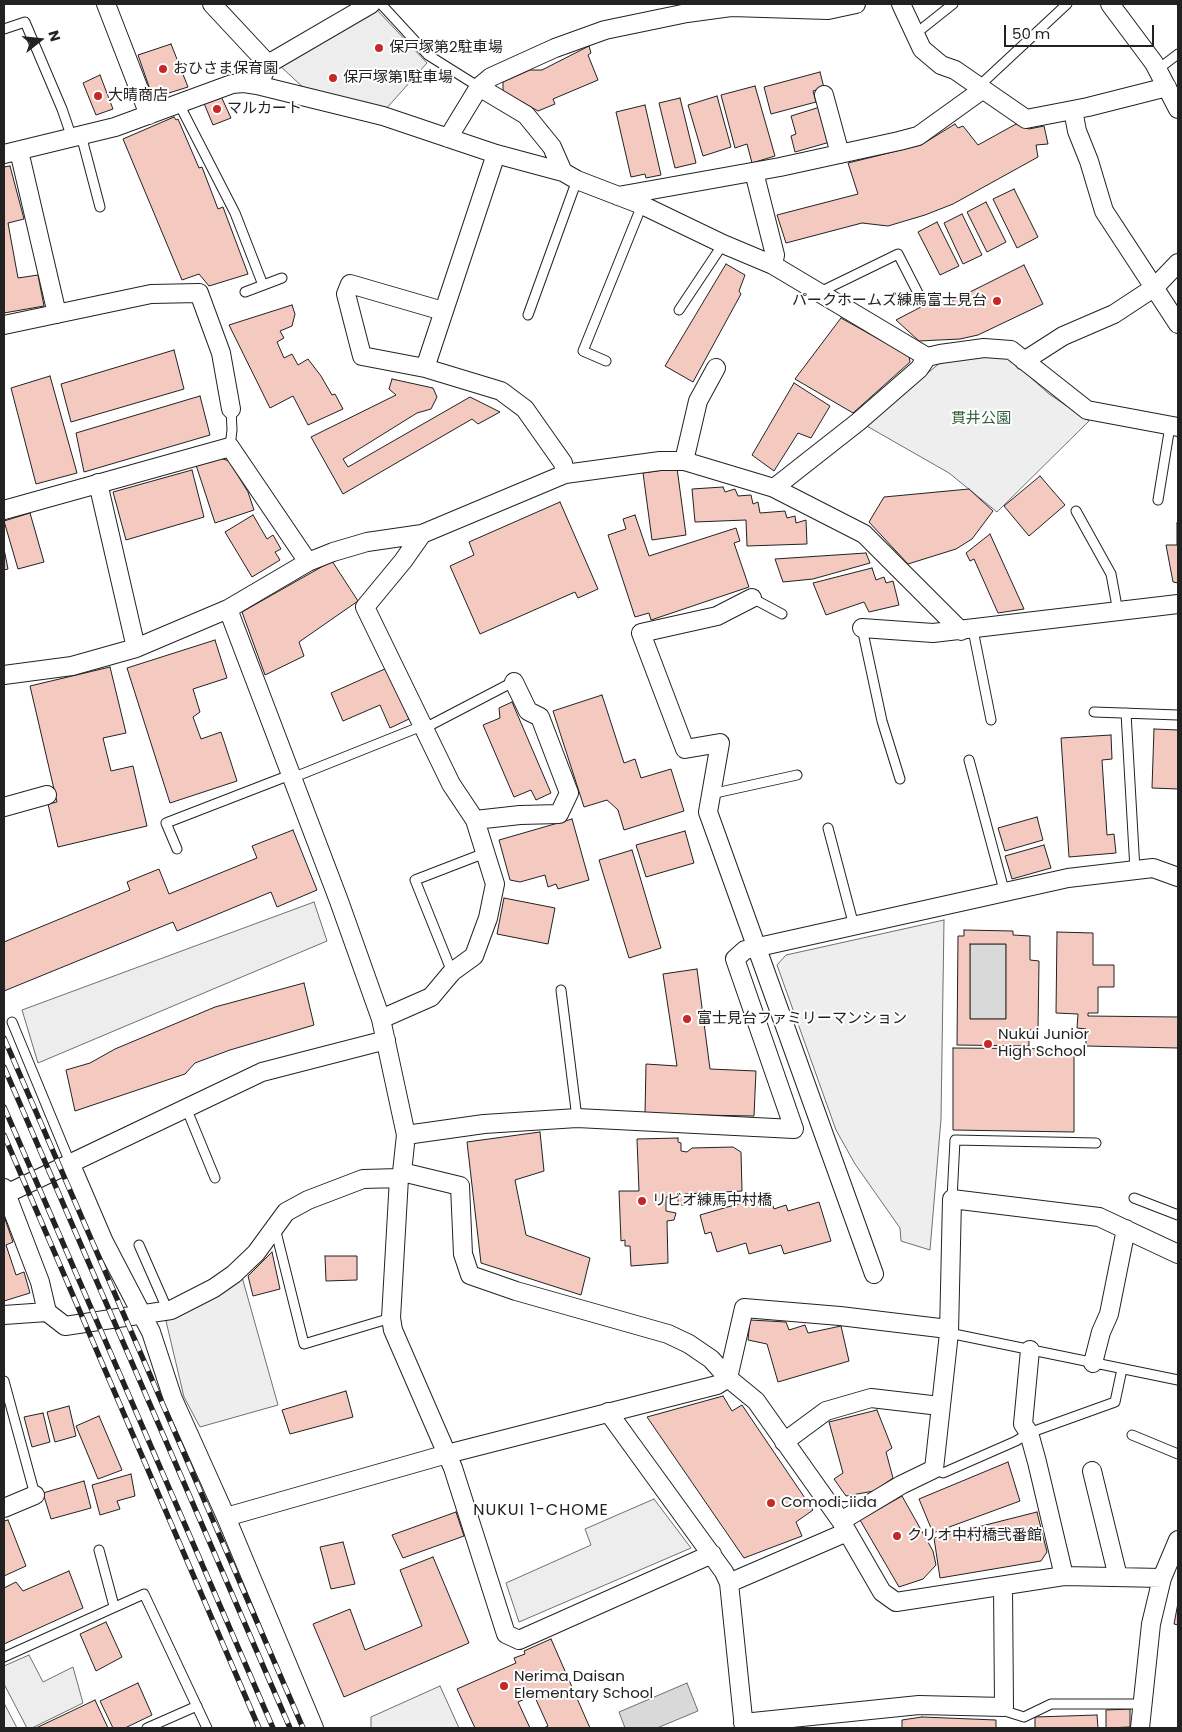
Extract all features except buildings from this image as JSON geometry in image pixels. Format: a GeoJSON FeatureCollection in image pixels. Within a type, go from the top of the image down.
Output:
{"type":"FeatureCollection","features":[{"type":"Feature","properties":{"kind":"street"},"geometry":{"type":"LineString","coordinates":[[106,4],[149,115]]}},
{"type":"Feature","properties":{"kind":"street"},"geometry":{"type":"LineString","coordinates":[[212,4],[268,64]]}},
{"type":"Feature","properties":{"kind":"street"},"geometry":{"type":"LineString","coordinates":[[257,86],[268,64],[371,4]]}},
{"type":"Feature","properties":{"kind":"street"},"geometry":{"type":"LineString","coordinates":[[448,138],[479,87],[491,77],[556,48],[605,30],[731,7],[828,10],[856,4]]}},
{"type":"Feature","properties":{"kind":"street"},"geometry":{"type":"LineString","coordinates":[[901,4],[922,49],[941,64],[955,70],[1026,118],[1073,110],[1167,87]]}},
{"type":"Feature","properties":{"kind":"street"},"geometry":{"type":"LineString","coordinates":[[1110,4],[1157,70],[1178,109]]}},
{"type":"Feature","properties":{"kind":"street"},"geometry":{"type":"LineString","coordinates":[[56,314],[11,152],[149,115],[232,84],[244,83],[383,116],[496,154],[570,176],[642,205],[723,244],[773,265],[927,357],[984,348],[1011,350],[1086,410],[1174,427]]}},
{"type":"Feature","properties":{"kind":"street"},"geometry":{"type":"LineString","coordinates":[[479,87],[526,115],[552,147],[570,176]]}},
{"type":"Feature","properties":{"kind":"street"},"geometry":{"type":"LineString","coordinates":[[618,196],[754,172],[918,136],[980,88]]}},
{"type":"Feature","properties":{"kind":"street"},"geometry":{"type":"LineString","coordinates":[[824,95],[840,154]]}},
{"type":"Feature","properties":{"kind":"street"},"geometry":{"type":"LineString","coordinates":[[1073,110],[1104,211],[1156,287],[1178,324]]}},
{"type":"Feature","properties":{"kind":"street"},"geometry":{"type":"LineString","coordinates":[[425,368],[496,154]]}},
{"type":"Feature","properties":{"kind":"street"},"geometry":{"type":"LineString","coordinates":[[754,172],[775,255],[773,265]]}},
{"type":"Feature","properties":{"kind":"street"},"geometry":{"type":"LineString","coordinates":[[1024,361],[1063,336],[1114,314],[1156,287],[1178,263]]}},
{"type":"Feature","properties":{"kind":"street"},"geometry":{"type":"LineString","coordinates":[[443,311],[350,284],[346,294],[362,356],[425,368],[501,391],[525,410],[563,463],[565,474]]}},
{"type":"Feature","properties":{"kind":"street"},"geometry":{"type":"LineString","coordinates":[[4,325],[151,294],[199,293],[221,352],[231,409]]}},
{"type":"Feature","properties":{"kind":"street"},"geometry":{"type":"LineString","coordinates":[[774,488],[865,416],[919,369],[927,357]]}},
{"type":"Feature","properties":{"kind":"street"},"geometry":{"type":"LineString","coordinates":[[684,461],[698,401],[716,368]]}},
{"type":"Feature","properties":{"kind":"street"},"geometry":{"type":"LineString","coordinates":[[4,510],[230,447],[308,562]]}},
{"type":"Feature","properties":{"kind":"street"},"geometry":{"type":"LineString","coordinates":[[4,675],[72,666],[136,648],[228,609],[308,562],[367,542],[422,534],[565,474],[660,462],[684,461],[774,488],[864,534],[967,630]]}},
{"type":"Feature","properties":{"kind":"street"},"geometry":{"type":"LineString","coordinates":[[98,483],[136,648]]}},
{"type":"Feature","properties":{"kind":"street"},"geometry":{"type":"LineString","coordinates":[[381,1019],[431,997],[452,972],[474,956],[488,918],[494,884],[475,820],[451,784],[365,607],[403,561],[422,534]]}},
{"type":"Feature","properties":{"kind":"street"},"geometry":{"type":"LineString","coordinates":[[752,598],[716,616],[641,633],[685,750],[720,743],[708,812],[874,1274]]}},
{"type":"Feature","properties":{"kind":"street"},"geometry":{"type":"LineString","coordinates":[[862,628],[933,634],[1178,604]]}},
{"type":"Feature","properties":{"kind":"street"},"geometry":{"type":"LineString","coordinates":[[228,609],[381,1019],[406,1135],[401,1175],[391,1318],[392,1330],[447,1454],[506,1634],[519,1640],[712,1554]]}},
{"type":"Feature","properties":{"kind":"street"},"geometry":{"type":"LineString","coordinates":[[475,820],[520,814],[559,814],[569,793],[540,717],[528,711],[517,680]]}},
{"type":"Feature","properties":{"kind":"street"},"geometry":{"type":"LineString","coordinates":[[4,806],[47,794]]}},
{"type":"Feature","properties":{"kind":"street"},"geometry":{"type":"LineString","coordinates":[[406,1135],[484,1124],[576,1118],[794,1130],[735,959],[745,950],[1004,890],[1068,878],[1153,868],[1178,877]]}},
{"type":"Feature","properties":{"kind":"street"},"geometry":{"type":"LineString","coordinates":[[386,1040],[262,1072],[71,1165],[5,1192],[40,1282],[47,1312],[65,1326],[168,1311],[214,1288],[234,1274],[256,1253],[286,1212],[327,1192],[363,1179],[401,1175],[460,1186],[463,1254],[470,1275],[516,1291],[668,1334],[689,1344],[710,1359],[728,1378],[756,1401],[844,1527],[882,1592],[896,1602],[1064,1576],[1168,1577]]}},
{"type":"Feature","properties":{"kind":"street"},"geometry":{"type":"LineString","coordinates":[[71,1165],[104,1242],[150,1332],[173,1399],[226,1517],[314,1728]]}},
{"type":"Feature","properties":{"kind":"street"},"geometry":{"type":"LineString","coordinates":[[729,1583],[844,1527],[901,1485],[934,1469],[948,1331],[952,1199],[1099,1217],[1178,1254]]}},
{"type":"Feature","properties":{"kind":"street"},"geometry":{"type":"LineString","coordinates":[[1093,1363],[1101,1332],[1109,1314],[1126,1229]]}},
{"type":"Feature","properties":{"kind":"street"},"geometry":{"type":"LineString","coordinates":[[226,1517],[447,1454],[717,1385],[728,1378],[744,1308],[840,1316],[948,1331]]}},
{"type":"Feature","properties":{"kind":"street"},"geometry":{"type":"LineString","coordinates":[[4,1315],[47,1312]]}},
{"type":"Feature","properties":{"kind":"street"},"geometry":{"type":"LineString","coordinates":[[1030,1350],[1023,1424],[1038,1462],[1064,1576]]}},
{"type":"Feature","properties":{"kind":"street"},"geometry":{"type":"LineString","coordinates":[[784,1442],[826,1410],[871,1398],[940,1406]]}},
{"type":"Feature","properties":{"kind":"street"},"geometry":{"type":"LineString","coordinates":[[608,1412],[712,1554],[729,1583],[743,1726],[919,1705],[1004,1707],[1003,1586]]}},
{"type":"Feature","properties":{"kind":"street"},"geometry":{"type":"LineString","coordinates":[[1092,1471],[1118,1577]]}},
{"type":"Feature","properties":{"kind":"street"},"geometry":{"type":"LineString","coordinates":[[4,1508],[35,1496]]}},
{"type":"Feature","properties":{"kind":"street"},"geometry":{"type":"LineString","coordinates":[[1140,1728],[1151,1624],[1168,1577],[1178,1540]]}},
{"type":"Feature","properties":{"kind":"lane"},"geometry":{"type":"LineString","coordinates":[[381,4],[428,55],[479,87]]}},
{"type":"Feature","properties":{"kind":"lane"},"geometry":{"type":"LineString","coordinates":[[914,35],[952,4]]}},
{"type":"Feature","properties":{"kind":"lane"},"geometry":{"type":"LineString","coordinates":[[980,88],[1067,4]]}},
{"type":"Feature","properties":{"kind":"lane"},"geometry":{"type":"LineString","coordinates":[[4,29],[25,22],[62,109],[76,136],[100,206]]}},
{"type":"Feature","properties":{"kind":"lane"},"geometry":{"type":"LineString","coordinates":[[1157,70],[1178,54]]}},
{"type":"Feature","properties":{"kind":"lane"},"geometry":{"type":"LineString","coordinates":[[179,104],[236,213],[263,285]]}},
{"type":"Feature","properties":{"kind":"lane"},"geometry":{"type":"LineString","coordinates":[[528,315],[570,176]]}},
{"type":"Feature","properties":{"kind":"lane"},"geometry":{"type":"LineString","coordinates":[[606,361],[583,351],[642,205]]}},
{"type":"Feature","properties":{"kind":"lane"},"geometry":{"type":"LineString","coordinates":[[680,310],[723,244]]}},
{"type":"Feature","properties":{"kind":"lane"},"geometry":{"type":"LineString","coordinates":[[820,292],[898,254],[919,295]]}},
{"type":"Feature","properties":{"kind":"lane"},"geometry":{"type":"LineString","coordinates":[[245,292],[282,278]]}},
{"type":"Feature","properties":{"kind":"lane"},"geometry":{"type":"LineString","coordinates":[[230,447],[232,430],[231,409]]}},
{"type":"Feature","properties":{"kind":"lane"},"geometry":{"type":"LineString","coordinates":[[1158,500],[1174,427]]}},
{"type":"Feature","properties":{"kind":"lane"},"geometry":{"type":"LineString","coordinates":[[1076,511],[1111,574],[1118,612]]}},
{"type":"Feature","properties":{"kind":"lane"},"geometry":{"type":"LineString","coordinates":[[752,598],[782,614]]}},
{"type":"Feature","properties":{"kind":"lane"},"geometry":{"type":"LineString","coordinates":[[862,628],[882,721],[900,779]]}},
{"type":"Feature","properties":{"kind":"lane"},"geometry":{"type":"LineString","coordinates":[[967,630],[991,720]]}},
{"type":"Feature","properties":{"kind":"lane"},"geometry":{"type":"LineString","coordinates":[[177,849],[166,823],[422,727],[517,680]]}},
{"type":"Feature","properties":{"kind":"lane"},"geometry":{"type":"LineString","coordinates":[[1094,712],[1178,715]]}},
{"type":"Feature","properties":{"kind":"lane"},"geometry":{"type":"LineString","coordinates":[[1126,713],[1135,870]]}},
{"type":"Feature","properties":{"kind":"lane"},"geometry":{"type":"LineString","coordinates":[[968,760],[1004,890]]}},
{"type":"Feature","properties":{"kind":"lane"},"geometry":{"type":"LineString","coordinates":[[711,794],[797,775]]}},
{"type":"Feature","properties":{"kind":"lane"},"geometry":{"type":"LineString","coordinates":[[828,828],[854,926]]}},
{"type":"Feature","properties":{"kind":"lane"},"geometry":{"type":"LineString","coordinates":[[452,972],[415,880],[486,853]]}},
{"type":"Feature","properties":{"kind":"lane"},"geometry":{"type":"LineString","coordinates":[[561,990],[576,1118]]}},
{"type":"Feature","properties":{"kind":"lane"},"geometry":{"type":"LineString","coordinates":[[12,1022],[71,1165]]}},
{"type":"Feature","properties":{"kind":"lane"},"geometry":{"type":"LineString","coordinates":[[187,1110],[215,1178]]}},
{"type":"Feature","properties":{"kind":"lane"},"geometry":{"type":"LineString","coordinates":[[952,1199],[955,1140],[1096,1143]]}},
{"type":"Feature","properties":{"kind":"lane"},"geometry":{"type":"LineString","coordinates":[[1134,1198],[1178,1215]]}},
{"type":"Feature","properties":{"kind":"lane"},"geometry":{"type":"LineString","coordinates":[[275,1227],[304,1344],[391,1318]]}},
{"type":"Feature","properties":{"kind":"lane"},"geometry":{"type":"LineString","coordinates":[[139,1245],[168,1311]]}},
{"type":"Feature","properties":{"kind":"lane"},"geometry":{"type":"LineString","coordinates":[[948,1331],[1178,1380]]}},
{"type":"Feature","properties":{"kind":"lane"},"geometry":{"type":"LineString","coordinates":[[934,1469],[943,1473],[1016,1441],[1028,1433],[1115,1402],[1122,1369]]}},
{"type":"Feature","properties":{"kind":"lane"},"geometry":{"type":"LineString","coordinates":[[4,1381],[35,1496]]}},
{"type":"Feature","properties":{"kind":"lane"},"geometry":{"type":"LineString","coordinates":[[1132,1435],[1178,1454]]}},
{"type":"Feature","properties":{"kind":"lane"},"geometry":{"type":"LineString","coordinates":[[99,1550],[114,1606]]}},
{"type":"Feature","properties":{"kind":"lane"},"geometry":{"type":"LineString","coordinates":[[4,1657],[144,1594],[207,1728]]}},
{"type":"Feature","properties":{"kind":"lane"},"geometry":{"type":"LineString","coordinates":[[1004,1707],[1008,1712],[1024,1717],[1051,1704],[1142,1704]]}},
{"type":"Feature","properties":{"kind":"lane"},"geometry":{"type":"LineString","coordinates":[[147,1728],[196,1706]]}},
{"type":"Feature","properties":{"kind":"green space","name":"貫井公園"},"geometry":{"type":"Polygon","coordinates":[[[984,355],[1010,359],[1049,394],[1089,421],[997,512],[949,473],[865,425],[941,362],[984,355]]]}},
{"type":"Feature","properties":{"kind":"green space"},"geometry":{"type":"Polygon","coordinates":[[[944,920],[941,1119],[930,1250],[901,1241],[900,1228],[855,1164],[836,1130],[777,965],[786,955],[944,920]]]}},
{"type":"Feature","properties":{"kind":"green space"},"geometry":{"type":"Polygon","coordinates":[[[242,1277],[278,1405],[200,1427],[184,1397],[166,1321],[219,1295],[242,1277]]]}},
{"type":"Feature","properties":{"kind":"green space"},"geometry":{"type":"Polygon","coordinates":[[[440,1686],[459,1728],[371,1728],[371,1717],[440,1686]]]}},
{"type":"Feature","properties":{"kind":"green space"},"geometry":{"type":"Polygon","coordinates":[[[4,1703],[17,1728],[4,1728],[4,1703]]]}},
{"type":"Feature","properties":{"kind":"shaded area"},"geometry":{"type":"Polygon","coordinates":[[[371,9],[377,10],[427,63],[385,110],[306,90],[279,65],[371,9]]]}},
{"type":"Feature","properties":{"kind":"shaded area"},"geometry":{"type":"Polygon","coordinates":[[[314,902],[327,941],[38,1063],[22,1010],[314,902]]]}},
{"type":"Feature","properties":{"kind":"shaded area"},"geometry":{"type":"Polygon","coordinates":[[[970,944],[1006,944],[1006,1019],[970,1019],[970,944]]]}},
{"type":"Feature","properties":{"kind":"shaded area"},"geometry":{"type":"Polygon","coordinates":[[[654,1499],[691,1548],[519,1622],[506,1583],[591,1545],[585,1529],[654,1499]]]}},
{"type":"Feature","properties":{"kind":"shaded area"},"geometry":{"type":"Polygon","coordinates":[[[29,1655],[43,1682],[73,1667],[83,1703],[32,1728],[27,1728],[4,1684],[4,1666],[29,1655]]]}},
{"type":"Feature","properties":{"kind":"shaded area"},"geometry":{"type":"Polygon","coordinates":[[[687,1683],[698,1711],[657,1728],[625,1728],[619,1712],[687,1683]]]}},
{"type":"Feature","properties":{"kind":"railway"},"geometry":{"type":"LineString","coordinates":[[4,1038],[303,1728]]}},
{"type":"Feature","properties":{"kind":"railway"},"geometry":{"type":"LineString","coordinates":[[4,1067],[290,1728]]}},
{"type":"Feature","properties":{"kind":"railway"},"geometry":{"type":"LineString","coordinates":[[4,1107],[273,1728]]}},
{"type":"Feature","properties":{"kind":"railway"},"geometry":{"type":"LineString","coordinates":[[4,1135],[259,1728]]}},
{"type":"Feature","properties":{"kind":"place","name":"保戸塚第2駐車場"},"geometry":{"type":"Point","coordinates":[379,48]}},
{"type":"Feature","properties":{"kind":"place","name":"おひさま保育園"},"geometry":{"type":"Point","coordinates":[163,69]}},
{"type":"Feature","properties":{"kind":"place","name":"保戸塚第1駐車場"},"geometry":{"type":"Point","coordinates":[333,78]}},
{"type":"Feature","properties":{"kind":"place","name":"大晴商店"},"geometry":{"type":"Point","coordinates":[98,96]}},
{"type":"Feature","properties":{"kind":"place","name":"マルカート"},"geometry":{"type":"Point","coordinates":[217,109]}},
{"type":"Feature","properties":{"kind":"place","name":"パークホームズ練馬富士見台"},"geometry":{"type":"Point","coordinates":[997,301]}},
{"type":"Feature","properties":{"kind":"place","name":"富士見台ファミリーマンション"},"geometry":{"type":"Point","coordinates":[687,1019]}},
{"type":"Feature","properties":{"kind":"place","name":"Nukui Junior High School"},"geometry":{"type":"Point","coordinates":[988,1044]}},
{"type":"Feature","properties":{"kind":"place","name":"リビオ練馬中村橋"},"geometry":{"type":"Point","coordinates":[642,1201]}},
{"type":"Feature","properties":{"kind":"place","name":"Comodi-iida"},"geometry":{"type":"Point","coordinates":[771,1503]}},
{"type":"Feature","properties":{"kind":"place","name":"クリオ中村橋弐番館"},"geometry":{"type":"Point","coordinates":[897,1536]}},
{"type":"Feature","properties":{"kind":"place","name":"Nerima Daisan Elementary School"},"geometry":{"type":"Point","coordinates":[504,1686]}},
{"type":"Feature","properties":{"kind":"district","name":"NUKUI 1-CHOME"},"geometry":{"type":"Point","coordinates":[541,1511]}}]}
